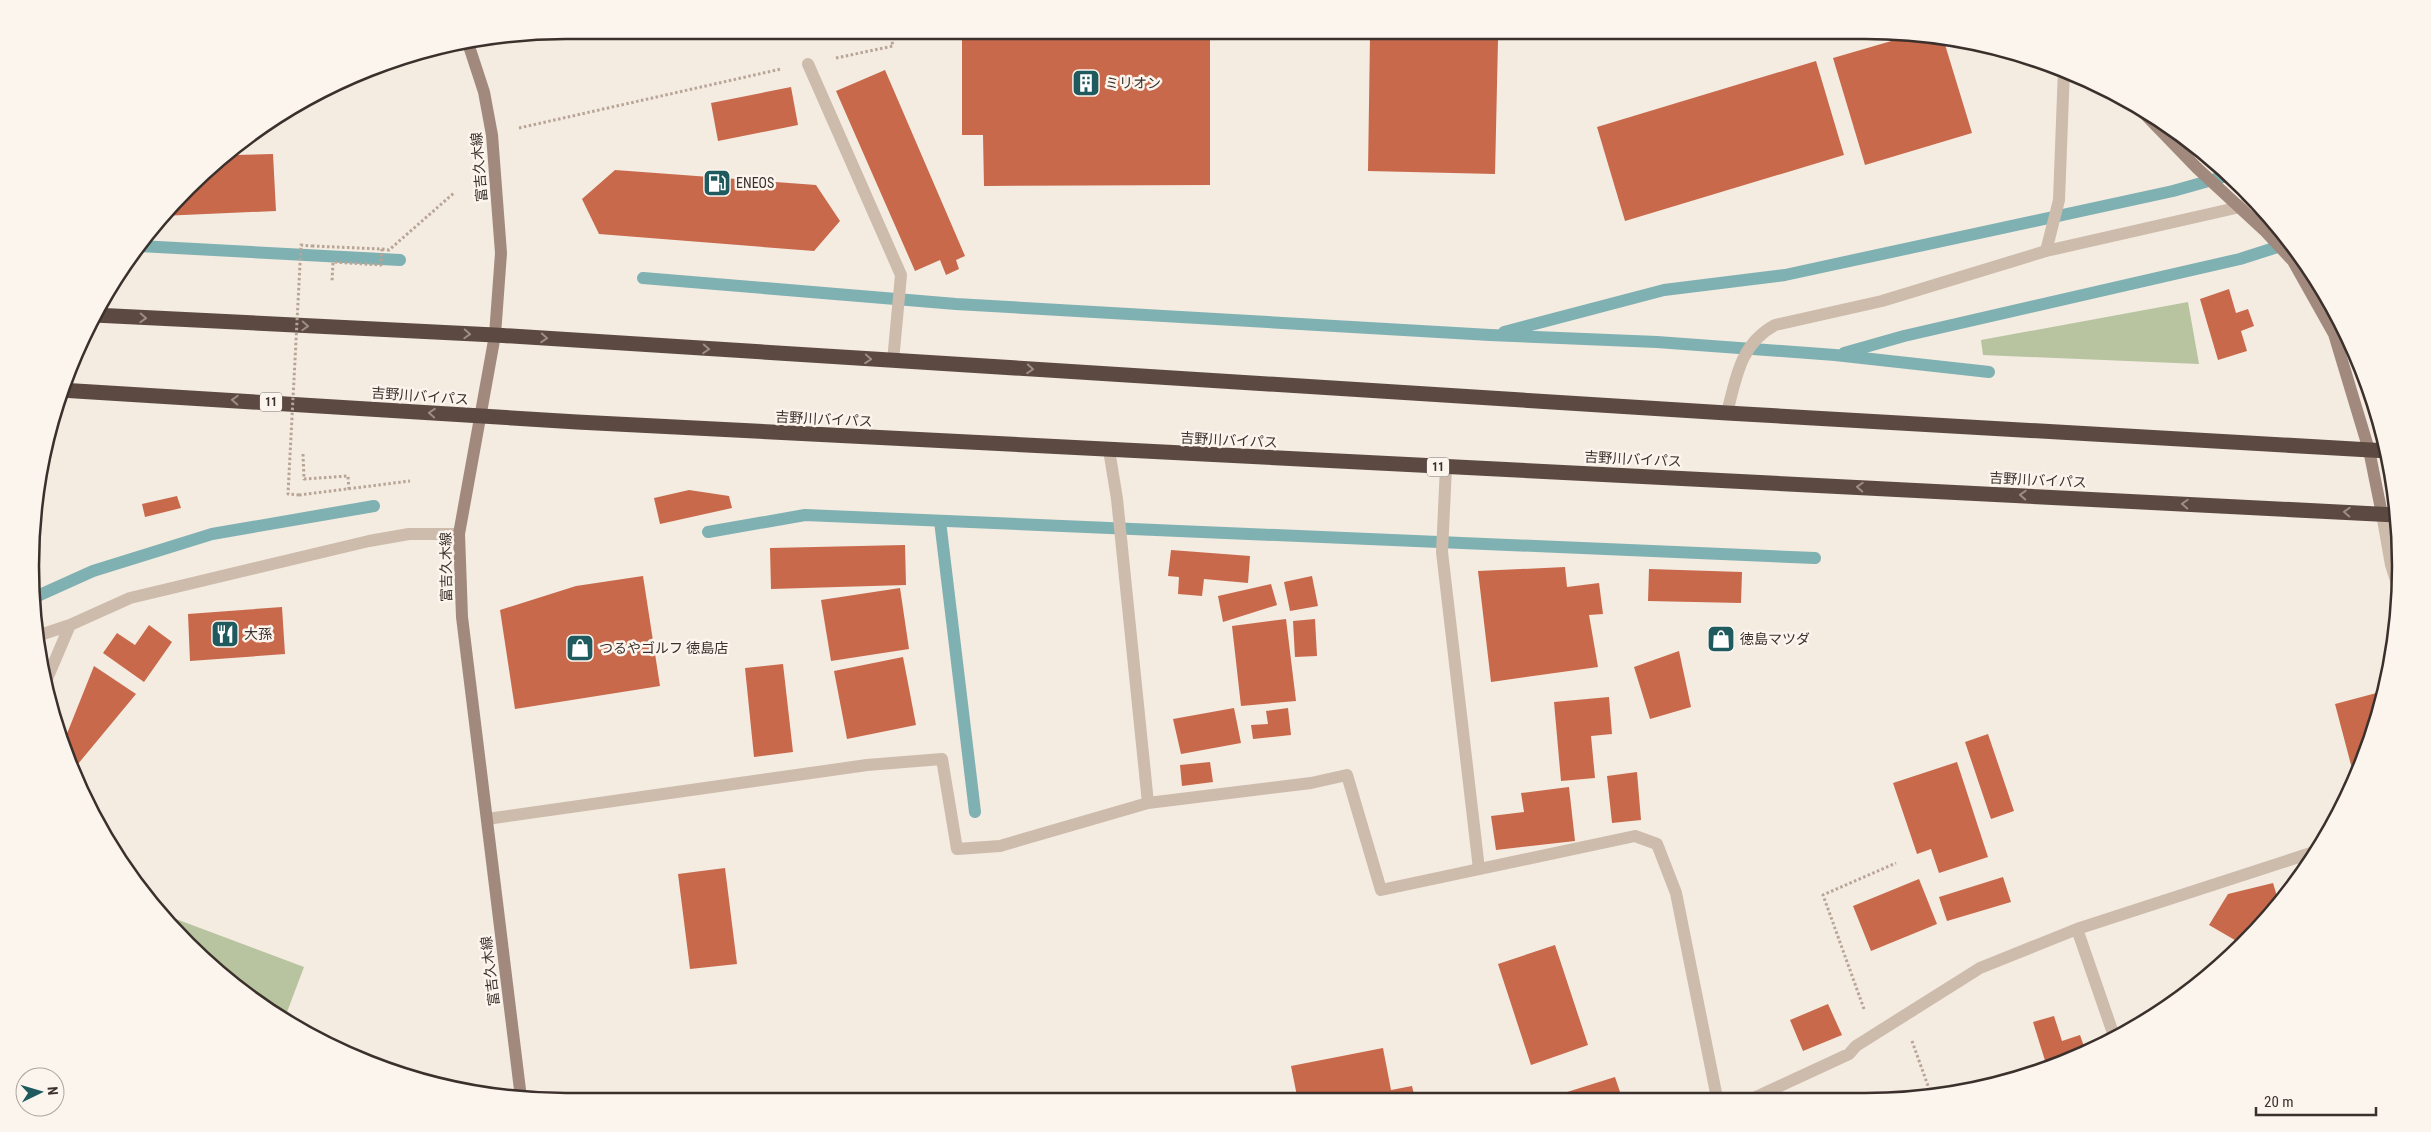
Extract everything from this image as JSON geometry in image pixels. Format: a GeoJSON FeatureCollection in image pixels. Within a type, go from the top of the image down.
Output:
{"type":"FeatureCollection","features":[{"type":"Feature","properties":{"kind":"highway"},"geometry":{"type":"LineString","coordinates":[[102,315],[495,335],[1727,413],[2379,451]]}},
{"type":"Feature","properties":{"kind":"highway","name":"吉野川バイパス"},"geometry":{"type":"LineString","coordinates":[[69,391],[481,416],[1109,450],[2389,515]]}},
{"type":"Feature","properties":{"kind":"main road","name":"富吉久木線"},"geometry":{"type":"LineString","coordinates":[[470,48],[484,92],[492,135],[501,253],[495,335],[459,534],[462,617],[520,1091]]}},
{"type":"Feature","properties":{"kind":"main road"},"geometry":{"type":"LineString","coordinates":[[2159,129],[2294,261],[2334,334],[2389,515]]}},
{"type":"Feature","properties":{"kind":"street"},"geometry":{"type":"LineString","coordinates":[[808,64],[901,275],[893,361]]}},
{"type":"Feature","properties":{"kind":"street"},"geometry":{"type":"LineString","coordinates":[[2046,251],[2059,200],[2064,78]]}},
{"type":"Feature","properties":{"kind":"street"},"geometry":{"type":"LineString","coordinates":[[1727,413],[1738,368],[1759,334],[1775,325],[1882,301],[2046,251],[2240,207],[2247,203]]}},
{"type":"Feature","properties":{"kind":"street"},"geometry":{"type":"LineString","coordinates":[[1109,450],[1119,519],[1148,803]]}},
{"type":"Feature","properties":{"kind":"street"},"geometry":{"type":"LineString","coordinates":[[1446,467],[1442,552],[1478,869]]}},
{"type":"Feature","properties":{"kind":"street"},"geometry":{"type":"LineString","coordinates":[[2389,515],[2392,568]]}},
{"type":"Feature","properties":{"kind":"street"},"geometry":{"type":"LineString","coordinates":[[43,634],[70,625],[130,598],[369,541],[409,534],[459,534]]}},
{"type":"Feature","properties":{"kind":"street"},"geometry":{"type":"LineString","coordinates":[[50,672],[70,625]]}},
{"type":"Feature","properties":{"kind":"street"},"geometry":{"type":"LineString","coordinates":[[487,819],[868,765],[942,759],[957,849],[1000,846],[1148,803],[1311,783],[1347,775],[1381,890],[1635,836],[1657,844],[1676,893],[1717,1093]]}},
{"type":"Feature","properties":{"kind":"street"},"geometry":{"type":"LineString","coordinates":[[1765,1093],[1849,1054],[1856,1046],[1980,968],[2077,929],[2306,855]]}},
{"type":"Feature","properties":{"kind":"street"},"geometry":{"type":"LineString","coordinates":[[2077,929],[2112,1032]]}},
{"type":"Feature","properties":{"kind":"path"},"geometry":{"type":"LineString","coordinates":[[492,135],[702,86],[893,46],[891,39]]}},
{"type":"Feature","properties":{"kind":"path"},"geometry":{"type":"LineString","coordinates":[[410,482],[349,490],[288,494],[301,245],[389,250],[456,192]]}},
{"type":"Feature","properties":{"kind":"path"},"geometry":{"type":"LineString","coordinates":[[332,282],[333,262],[381,265],[382,249]]}},
{"type":"Feature","properties":{"kind":"path"},"geometry":{"type":"LineString","coordinates":[[303,454],[304,478],[348,476],[349,490]]}},
{"type":"Feature","properties":{"kind":"path"},"geometry":{"type":"LineString","coordinates":[[1873,1035],[1823,894],[1896,863]]}},
{"type":"Feature","properties":{"kind":"path"},"geometry":{"type":"LineString","coordinates":[[1903,1016],[1929,1089]]}},
{"type":"Feature","properties":{"kind":"green space"},"geometry":{"type":"Polygon","coordinates":[[[2188,302],[2199,364],[1983,355],[1981,340],[2188,302]]]}},
{"type":"Feature","properties":{"kind":"green space"},"geometry":{"type":"Polygon","coordinates":[[[174,918],[304,967],[287,1013],[245,984],[218,962],[174,918]]]}},
{"type":"Feature","properties":{"kind":"building","name":"ミリオン"},"geometry":{"type":"Polygon","coordinates":[[[962,39],[1210,39],[1210,185],[984,186],[983,135],[962,135],[962,39]]]}},
{"type":"Feature","properties":{"kind":"building"},"geometry":{"type":"Polygon","coordinates":[[[1370,39],[1498,40],[1495,174],[1368,171],[1370,39]]]}},
{"type":"Feature","properties":{"kind":"building"},"geometry":{"type":"Polygon","coordinates":[[[1895,40],[1945,45],[1972,133],[1865,165],[1833,58],[1895,40]]]}},
{"type":"Feature","properties":{"kind":"building"},"geometry":{"type":"Polygon","coordinates":[[[1816,61],[1844,155],[1625,221],[1597,127],[1816,61]]]}},
{"type":"Feature","properties":{"kind":"building"},"geometry":{"type":"Polygon","coordinates":[[[885,70],[965,256],[956,260],[959,269],[946,275],[940,260],[915,271],[836,91],[885,70]]]}},
{"type":"Feature","properties":{"kind":"building"},"geometry":{"type":"Polygon","coordinates":[[[791,87],[798,125],[718,141],[711,103],[791,87]]]}},
{"type":"Feature","properties":{"kind":"building"},"geometry":{"type":"Polygon","coordinates":[[[273,154],[276,211],[172,216],[193,193],[236,155],[273,154]]]}},
{"type":"Feature","properties":{"kind":"building"},"geometry":{"type":"Polygon","coordinates":[[[615,170],[816,185],[840,221],[814,251],[599,234],[582,199],[615,170]]]}},
{"type":"Feature","properties":{"kind":"building"},"geometry":{"type":"Polygon","coordinates":[[[2229,289],[2236,313],[2248,309],[2254,326],[2241,331],[2247,351],[2218,360],[2200,299],[2229,289]]]}},
{"type":"Feature","properties":{"kind":"building"},"geometry":{"type":"Polygon","coordinates":[[[689,490],[729,496],[732,508],[660,524],[654,498],[689,490]]]}},
{"type":"Feature","properties":{"kind":"building"},"geometry":{"type":"Polygon","coordinates":[[[177,496],[181,508],[145,517],[142,504],[177,496]]]}},
{"type":"Feature","properties":{"kind":"building"},"geometry":{"type":"Polygon","coordinates":[[[905,545],[906,585],[771,589],[770,548],[905,545]]]}},
{"type":"Feature","properties":{"kind":"building"},"geometry":{"type":"Polygon","coordinates":[[[1171,550],[1250,556],[1248,583],[1204,579],[1202,596],[1178,594],[1179,577],[1168,576],[1171,550]]]}},
{"type":"Feature","properties":{"kind":"building"},"geometry":{"type":"Polygon","coordinates":[[[1565,567],[1567,587],[1599,583],[1603,614],[1589,615],[1598,667],[1491,682],[1478,571],[1565,567]]]}},
{"type":"Feature","properties":{"kind":"building"},"geometry":{"type":"Polygon","coordinates":[[[1649,569],[1742,572],[1741,603],[1648,601],[1649,569]]]}},
{"type":"Feature","properties":{"kind":"building","name":"つるやゴルフ 徳島店"},"geometry":{"type":"Polygon","coordinates":[[[643,576],[660,686],[515,709],[500,610],[576,586],[643,576]]]}},
{"type":"Feature","properties":{"kind":"building"},"geometry":{"type":"Polygon","coordinates":[[[1312,576],[1318,606],[1290,611],[1284,582],[1312,576]]]}},
{"type":"Feature","properties":{"kind":"building"},"geometry":{"type":"Polygon","coordinates":[[[1271,584],[1277,605],[1223,622],[1218,596],[1271,584]]]}},
{"type":"Feature","properties":{"kind":"building"},"geometry":{"type":"Polygon","coordinates":[[[900,588],[909,649],[831,661],[821,600],[900,588]]]}},
{"type":"Feature","properties":{"kind":"building"},"geometry":{"type":"Polygon","coordinates":[[[282,607],[285,654],[190,661],[188,614],[282,607]]]}},
{"type":"Feature","properties":{"kind":"building"},"geometry":{"type":"Polygon","coordinates":[[[1286,619],[1296,701],[1241,706],[1232,626],[1286,619]]]}},
{"type":"Feature","properties":{"kind":"building"},"geometry":{"type":"Polygon","coordinates":[[[1315,619],[1317,656],[1295,657],[1293,621],[1315,619]]]}},
{"type":"Feature","properties":{"kind":"building"},"geometry":{"type":"Polygon","coordinates":[[[149,625],[172,642],[144,682],[103,653],[117,633],[135,645],[149,625]]]}},
{"type":"Feature","properties":{"kind":"building"},"geometry":{"type":"Polygon","coordinates":[[[1679,651],[1691,707],[1650,719],[1634,667],[1679,651]]]}},
{"type":"Feature","properties":{"kind":"building"},"geometry":{"type":"Polygon","coordinates":[[[903,657],[916,725],[847,739],[834,671],[903,657]]]}},
{"type":"Feature","properties":{"kind":"building"},"geometry":{"type":"Polygon","coordinates":[[[783,664],[793,752],[754,757],[745,668],[783,664]]]}},
{"type":"Feature","properties":{"kind":"building"},"geometry":{"type":"Polygon","coordinates":[[[94,666],[136,694],[78,764],[67,734],[94,666]]]}},
{"type":"Feature","properties":{"kind":"building"},"geometry":{"type":"Polygon","coordinates":[[[2376,693],[2352,768],[2335,704],[2376,693]]]}},
{"type":"Feature","properties":{"kind":"building"},"geometry":{"type":"Polygon","coordinates":[[[1609,697],[1612,734],[1591,736],[1595,778],[1561,781],[1554,702],[1609,697]]]}},
{"type":"Feature","properties":{"kind":"building"},"geometry":{"type":"Polygon","coordinates":[[[1234,708],[1241,743],[1181,754],[1173,719],[1234,708]]]}},
{"type":"Feature","properties":{"kind":"building"},"geometry":{"type":"Polygon","coordinates":[[[1288,708],[1291,735],[1253,739],[1251,725],[1268,724],[1266,711],[1288,708]]]}},
{"type":"Feature","properties":{"kind":"building"},"geometry":{"type":"Polygon","coordinates":[[[1988,734],[2014,811],[1991,819],[1965,742],[1988,734]]]}},
{"type":"Feature","properties":{"kind":"building"},"geometry":{"type":"Polygon","coordinates":[[[1210,762],[1213,782],[1182,786],[1180,765],[1210,762]]]}},
{"type":"Feature","properties":{"kind":"building"},"geometry":{"type":"Polygon","coordinates":[[[1957,762],[1988,857],[1939,873],[1931,849],[1917,854],[1893,783],[1957,762]]]}},
{"type":"Feature","properties":{"kind":"building"},"geometry":{"type":"Polygon","coordinates":[[[1637,772],[1641,820],[1612,823],[1607,776],[1637,772]]]}},
{"type":"Feature","properties":{"kind":"building"},"geometry":{"type":"Polygon","coordinates":[[[1569,787],[1575,841],[1496,850],[1491,816],[1524,812],[1521,793],[1569,787]]]}},
{"type":"Feature","properties":{"kind":"building"},"geometry":{"type":"Polygon","coordinates":[[[725,868],[737,964],[690,969],[678,874],[725,868]]]}},
{"type":"Feature","properties":{"kind":"building"},"geometry":{"type":"Polygon","coordinates":[[[2003,877],[2011,902],[1947,921],[1939,897],[2003,877]]]}},
{"type":"Feature","properties":{"kind":"building"},"geometry":{"type":"Polygon","coordinates":[[[1919,879],[1937,924],[1871,951],[1853,906],[1919,879]]]}},
{"type":"Feature","properties":{"kind":"building"},"geometry":{"type":"Polygon","coordinates":[[[2273,883],[2277,895],[2236,941],[2209,925],[2228,894],[2273,883]]]}},
{"type":"Feature","properties":{"kind":"building"},"geometry":{"type":"Polygon","coordinates":[[[1555,945],[1588,1045],[1531,1065],[1498,964],[1555,945]]]}},
{"type":"Feature","properties":{"kind":"building"},"geometry":{"type":"Polygon","coordinates":[[[1828,1004],[1842,1035],[1803,1051],[1790,1020],[1828,1004]]]}},
{"type":"Feature","properties":{"kind":"building"},"geometry":{"type":"Polygon","coordinates":[[[2054,1016],[2062,1041],[2080,1035],[2084,1045],[2045,1061],[2033,1022],[2054,1016]]]}},
{"type":"Feature","properties":{"kind":"building"},"geometry":{"type":"Polygon","coordinates":[[[1383,1048],[1391,1090],[1412,1086],[1414,1093],[1296,1093],[1291,1066],[1383,1048]]]}},
{"type":"Feature","properties":{"kind":"building"},"geometry":{"type":"Polygon","coordinates":[[[1615,1077],[1620,1093],[1564,1093],[1615,1077]]]}},
{"type":"Feature","properties":{"kind":"waterway"},"geometry":{"type":"LineString","coordinates":[[1504,332],[1664,290],[1785,275],[2173,191],[2221,177]]}},
{"type":"Feature","properties":{"kind":"waterway"},"geometry":{"type":"LineString","coordinates":[[1844,353],[1904,336],[2240,259],[2283,245]]}},
{"type":"Feature","properties":{"kind":"waterway"},"geometry":{"type":"LineString","coordinates":[[147,246],[400,260]]}},
{"type":"Feature","properties":{"kind":"waterway"},"geometry":{"type":"LineString","coordinates":[[643,278],[956,304],[1490,335],[1657,342],[1835,355],[1989,372]]}},
{"type":"Feature","properties":{"kind":"waterway"},"geometry":{"type":"LineString","coordinates":[[40,595],[93,571],[212,534],[374,506]]}},
{"type":"Feature","properties":{"kind":"waterway"},"geometry":{"type":"LineString","coordinates":[[708,532],[805,515],[1815,558]]}},
{"type":"Feature","properties":{"kind":"waterway"},"geometry":{"type":"LineString","coordinates":[[940,521],[975,812]]}},
{"type":"Feature","properties":{"kind":"place","name":"ミリオン"},"geometry":{"type":"Point","coordinates":[1086,83]}},
{"type":"Feature","properties":{"kind":"place","name":"ENEOS"},"geometry":{"type":"Point","coordinates":[717,183]}},
{"type":"Feature","properties":{"kind":"place","name":"大孫"},"geometry":{"type":"Point","coordinates":[225,634]}},
{"type":"Feature","properties":{"kind":"place","name":"徳島マツダ"},"geometry":{"type":"Point","coordinates":[1721,639]}},
{"type":"Feature","properties":{"kind":"place","name":"つるやゴルフ 徳島店"},"geometry":{"type":"Point","coordinates":[580,648]}}]}
